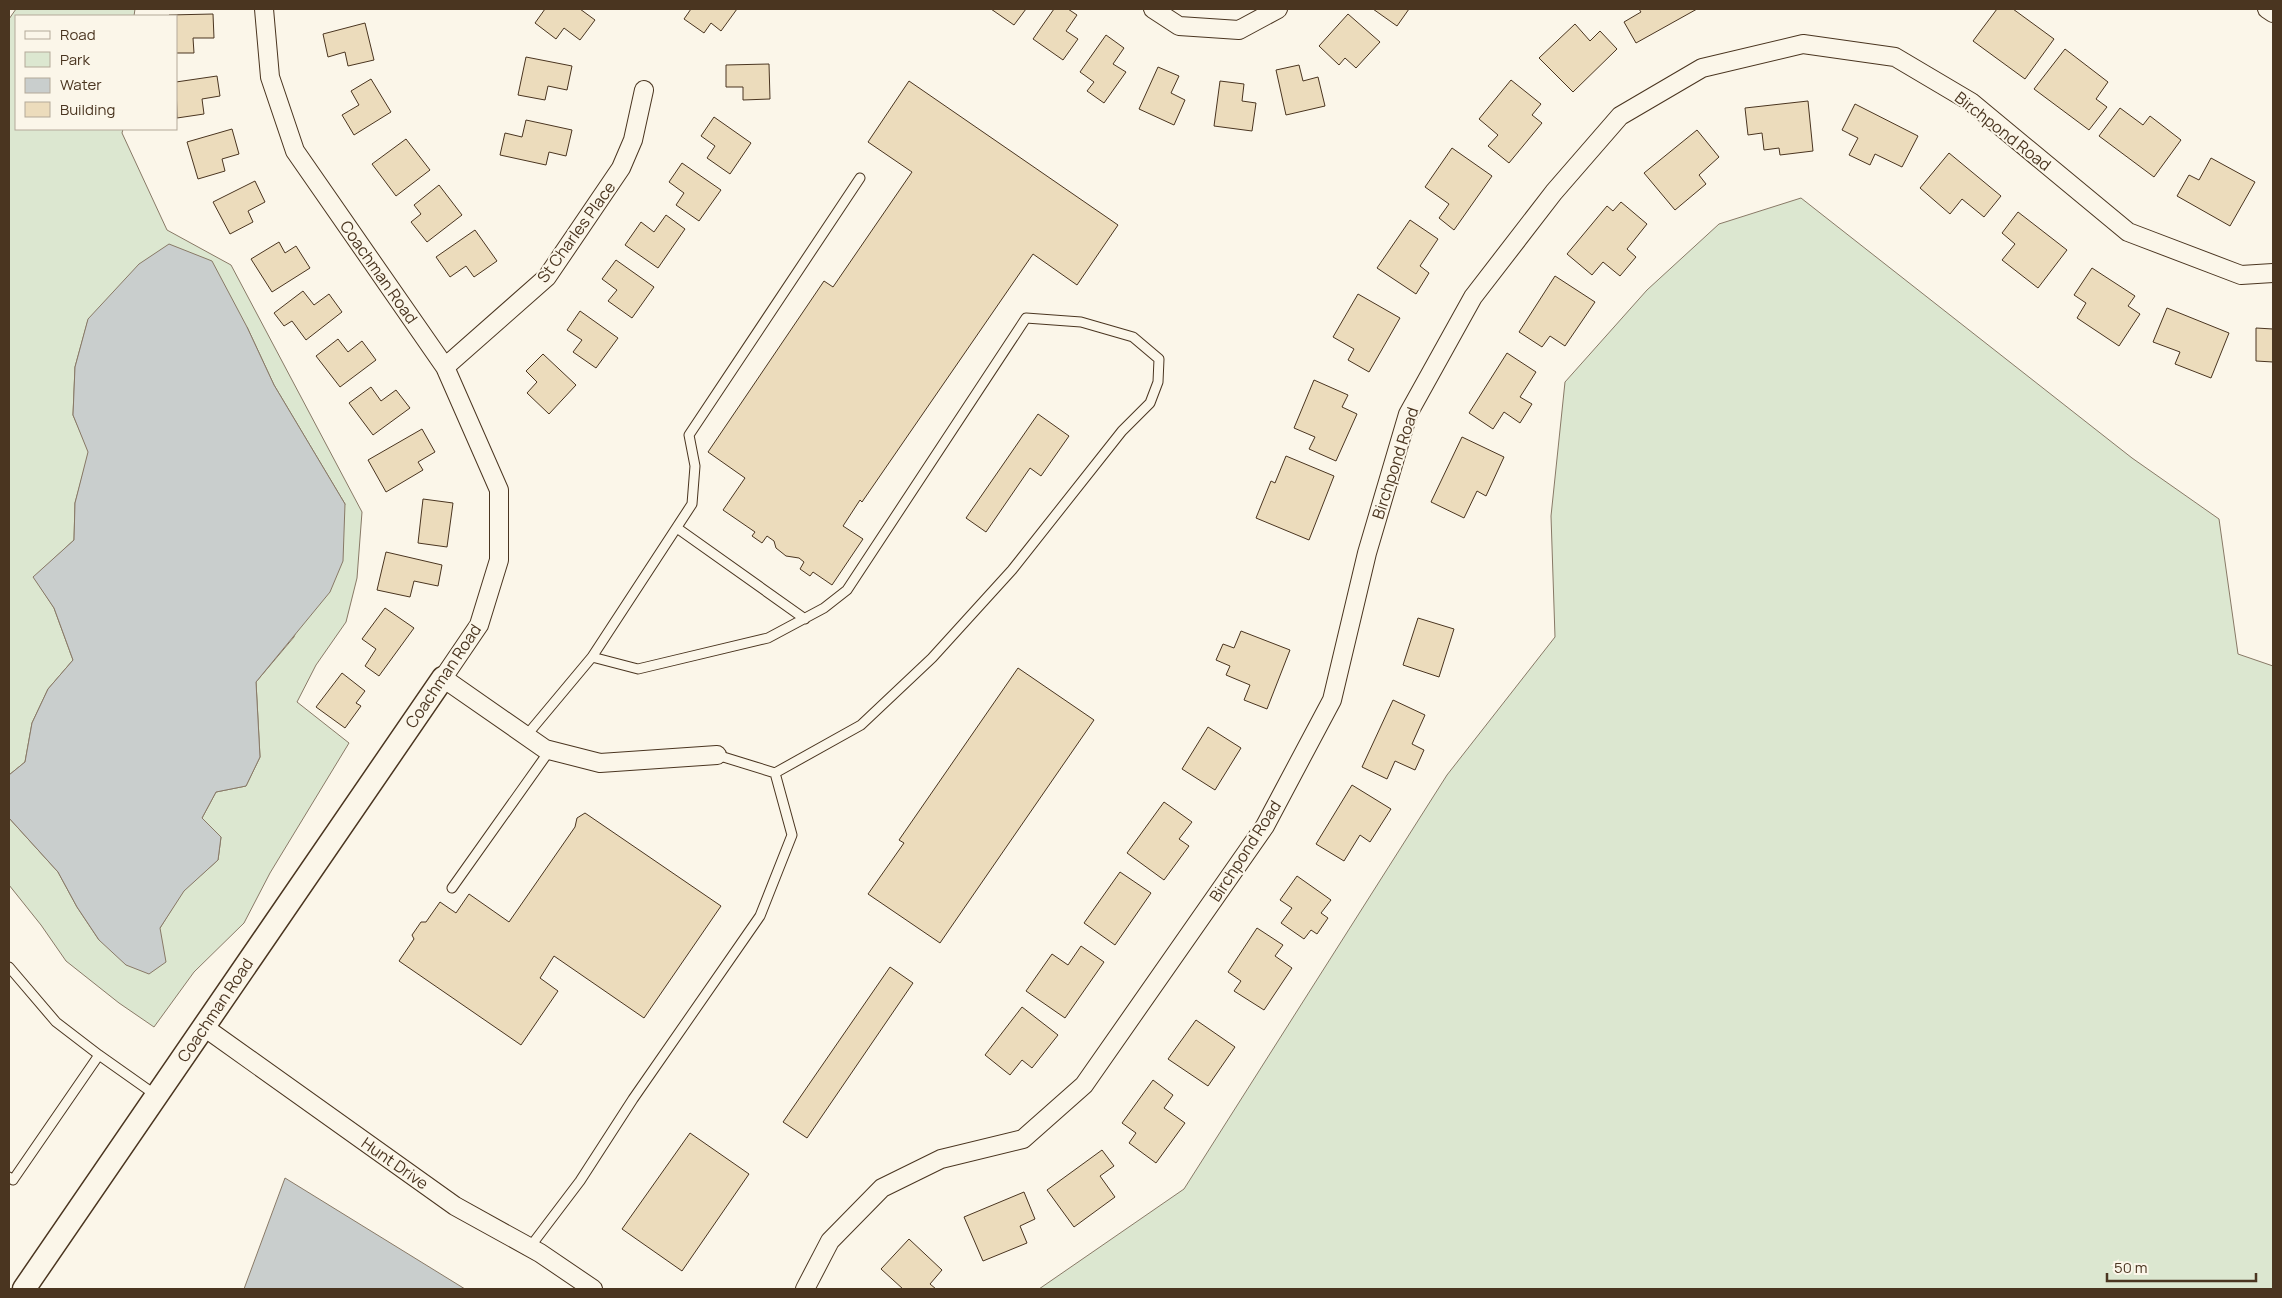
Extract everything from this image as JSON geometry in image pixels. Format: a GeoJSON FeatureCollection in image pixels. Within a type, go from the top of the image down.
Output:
{"type":"FeatureCollection","features":[{"type":"Feature","properties":{"kind":"street","name":"Coachman Road"},"geometry":{"type":"LineString","coordinates":[[24,1289],[479,625],[498,560],[499,490],[445,367],[295,151],[270,77],[264,9]]}},
{"type":"Feature","properties":{"kind":"street"},"geometry":{"type":"LineString","coordinates":[[1153,9],[1179,26],[1239,30],[1278,9]]}},
{"type":"Feature","properties":{"kind":"street"},"geometry":{"type":"LineString","coordinates":[[2268,9],[2273,13]]}},
{"type":"Feature","properties":{"kind":"street","name":"Birchpond Road"},"geometry":{"type":"LineString","coordinates":[[805,1289],[830,1241],[882,1188],[941,1159],[1023,1139],[1084,1085],[1254,842],[1265,826],[1332,700],[1367,553],[1408,414],[1473,297],[1554,192],[1620,116],[1702,68],[1803,44],[1895,57],[1971,102],[2128,232],[2242,275],[2273,273]]}},
{"type":"Feature","properties":{"kind":"street","name":"St Charles Place"},"geometry":{"type":"LineString","coordinates":[[445,367],[547,277],[621,168],[633,140],[644,90]]}},
{"type":"Feature","properties":{"kind":"street"},"geometry":{"type":"LineString","coordinates":[[443,678],[526,736],[550,750],[600,763],[717,755]]}},
{"type":"Feature","properties":{"kind":"street","name":"Hunt Drive"},"geometry":{"type":"LineString","coordinates":[[204,1027],[455,1206],[530,1247],[593,1289]]}},
{"type":"Feature","properties":{"kind":"lane"},"geometry":{"type":"LineString","coordinates":[[526,736],[592,658],[692,504],[695,466],[689,435],[860,178]]}},
{"type":"Feature","properties":{"kind":"lane"},"geometry":{"type":"LineString","coordinates":[[592,658],[638,669],[768,638],[824,608],[847,590],[1026,318],[1081,322],[1133,338],[1159,359],[1158,382],[1150,404],[1122,431],[1012,570],[932,658],[861,725],[774,773],[717,755]]}},
{"type":"Feature","properties":{"kind":"lane"},"geometry":{"type":"LineString","coordinates":[[677,528],[805,618]]}},
{"type":"Feature","properties":{"kind":"lane"},"geometry":{"type":"LineString","coordinates":[[452,888],[550,750]]}},
{"type":"Feature","properties":{"kind":"lane"},"geometry":{"type":"LineString","coordinates":[[530,1247],[580,1181],[633,1099],[760,916],[792,835],[774,773]]}},
{"type":"Feature","properties":{"kind":"lane"},"geometry":{"type":"LineString","coordinates":[[9,967],[56,1022],[157,1096]]}},
{"type":"Feature","properties":{"kind":"lane"},"geometry":{"type":"LineString","coordinates":[[9,1177],[12,1180],[99,1055]]}},
{"type":"Feature","properties":{"kind":"green space"},"geometry":{"type":"Polygon","coordinates":[[[16,9],[135,9],[134,15],[15,15],[15,130],[123,130],[122,133],[167,230],[231,265],[362,512],[357,578],[346,622],[316,665],[297,702],[349,743],[270,873],[244,923],[194,972],[154,1027],[119,1003],[66,961],[41,925],[9,885],[9,818],[58,872],[77,907],[99,940],[160,928],[183,891],[218,860],[221,837],[202,818],[216,792],[246,786],[260,757],[256,682],[294,637],[345,504],[274,385],[247,327],[88,320],[75,367],[73,415],[89,452],[75,503],[74,540],[34,577],[54,608],[73,660],[48,689],[32,723],[25,762],[9,775],[9,19],[16,9]]]}},
{"type":"Feature","properties":{"kind":"green space"},"geometry":{"type":"Polygon","coordinates":[[[1801,198],[2132,458],[2219,519],[2238,654],[2273,666],[2273,1289],[1039,1289],[1184,1189],[1447,775],[1555,637],[1551,516],[1565,382],[1647,290],[1719,224],[1801,198]]]}},
{"type":"Feature","properties":{"kind":"water"},"geometry":{"type":"Polygon","coordinates":[[[169,244],[212,261],[247,327],[274,385],[345,504],[343,561],[330,592],[256,682],[260,757],[246,786],[216,792],[202,818],[221,837],[218,860],[184,891],[160,928],[166,962],[149,974],[126,965],[99,940],[77,907],[58,872],[9,818],[9,775],[25,762],[32,723],[48,689],[73,660],[54,608],[33,577],[74,540],[75,503],[88,452],[73,415],[75,367],[88,319],[139,264],[169,244]]]}},
{"type":"Feature","properties":{"kind":"water"},"geometry":{"type":"Polygon","coordinates":[[[285,1178],[465,1289],[244,1289],[285,1178]]]}},
{"type":"Feature","properties":{"kind":"building"},"geometry":{"type":"Polygon","coordinates":[[[545,9],[580,9],[595,20],[580,40],[564,28],[556,39],[535,23],[545,9]]]}},
{"type":"Feature","properties":{"kind":"building"},"geometry":{"type":"Polygon","coordinates":[[[691,9],[737,9],[721,31],[711,23],[704,33],[684,19],[691,9]]]}},
{"type":"Feature","properties":{"kind":"building"},"geometry":{"type":"Polygon","coordinates":[[[991,9],[1026,9],[1014,25],[991,9]]]}},
{"type":"Feature","properties":{"kind":"building"},"geometry":{"type":"Polygon","coordinates":[[[1054,9],[1068,9],[1077,15],[1066,31],[1078,39],[1063,60],[1033,39],[1054,9]]]}},
{"type":"Feature","properties":{"kind":"building"},"geometry":{"type":"Polygon","coordinates":[[[1373,9],[1409,9],[1397,26],[1373,9]]]}},
{"type":"Feature","properties":{"kind":"building"},"geometry":{"type":"Polygon","coordinates":[[[1639,9],[1697,9],[1636,43],[1624,22],[1641,12],[1639,9]]]}},
{"type":"Feature","properties":{"kind":"building"},"geometry":{"type":"Polygon","coordinates":[[[1997,9],[2013,9],[2054,39],[2025,79],[1973,41],[1997,9]]]}},
{"type":"Feature","properties":{"kind":"building"},"geometry":{"type":"Polygon","coordinates":[[[213,14],[214,38],[193,38],[194,53],[178,53],[178,15],[169,15],[213,14]]]}},
{"type":"Feature","properties":{"kind":"building"},"geometry":{"type":"Polygon","coordinates":[[[1348,14],[1380,42],[1356,68],[1345,58],[1339,65],[1319,46],[1348,14]]]}},
{"type":"Feature","properties":{"kind":"building"},"geometry":{"type":"Polygon","coordinates":[[[365,23],[374,60],[348,66],[345,52],[328,57],[323,34],[365,23]]]}},
{"type":"Feature","properties":{"kind":"building"},"geometry":{"type":"Polygon","coordinates":[[[1575,24],[1590,41],[1600,31],[1617,49],[1573,92],[1539,58],[1575,24]]]}},
{"type":"Feature","properties":{"kind":"building"},"geometry":{"type":"Polygon","coordinates":[[[1106,35],[1124,48],[1113,64],[1126,72],[1104,103],[1087,91],[1094,82],[1080,72],[1106,35]]]}},
{"type":"Feature","properties":{"kind":"building"},"geometry":{"type":"Polygon","coordinates":[[[2065,49],[2108,82],[2096,99],[2107,107],[2089,130],[2034,89],[2065,49]]]}},
{"type":"Feature","properties":{"kind":"building"},"geometry":{"type":"Polygon","coordinates":[[[526,57],[572,66],[567,90],[548,86],[545,100],[518,95],[526,57]]]}},
{"type":"Feature","properties":{"kind":"building"},"geometry":{"type":"Polygon","coordinates":[[[769,64],[770,99],[743,100],[743,87],[726,87],[726,65],[769,64]]]}},
{"type":"Feature","properties":{"kind":"building"},"geometry":{"type":"Polygon","coordinates":[[[1299,65],[1303,81],[1318,77],[1325,106],[1286,115],[1276,70],[1299,65]]]}},
{"type":"Feature","properties":{"kind":"building"},"geometry":{"type":"Polygon","coordinates":[[[1158,67],[1179,76],[1171,93],[1185,100],[1174,125],[1139,109],[1158,67]]]}},
{"type":"Feature","properties":{"kind":"building"},"geometry":{"type":"Polygon","coordinates":[[[217,76],[220,96],[202,99],[204,114],[178,118],[178,82],[217,76]]]}},
{"type":"Feature","properties":{"kind":"building"},"geometry":{"type":"Polygon","coordinates":[[[371,79],[391,112],[354,135],[342,115],[359,105],[351,91],[371,79]]]}},
{"type":"Feature","properties":{"kind":"building"},"geometry":{"type":"Polygon","coordinates":[[[1511,80],[1541,104],[1532,115],[1542,123],[1509,163],[1488,146],[1498,135],[1479,119],[1511,80]]]}},
{"type":"Feature","properties":{"kind":"building"},"geometry":{"type":"Polygon","coordinates":[[[909,81],[1118,225],[1077,285],[1033,254],[862,502],[860,500],[843,526],[863,539],[832,585],[813,572],[810,576],[800,569],[804,562],[799,558],[786,556],[776,548],[774,541],[767,536],[762,543],[752,536],[755,532],[723,510],[745,478],[708,452],[824,281],[833,287],[912,172],[868,142],[909,81]]]}},
{"type":"Feature","properties":{"kind":"building"},"geometry":{"type":"Polygon","coordinates":[[[1220,81],[1244,84],[1242,101],[1256,103],[1252,131],[1214,126],[1220,81]]]}},
{"type":"Feature","properties":{"kind":"building"},"geometry":{"type":"Polygon","coordinates":[[[1808,101],[1813,151],[1780,155],[1779,148],[1764,150],[1762,133],[1748,135],[1745,108],[1808,101]]]}},
{"type":"Feature","properties":{"kind":"building"},"geometry":{"type":"Polygon","coordinates":[[[1855,104],[1918,136],[1902,167],[1875,154],[1870,165],[1849,155],[1858,138],[1842,130],[1855,104]]]}},
{"type":"Feature","properties":{"kind":"building"},"geometry":{"type":"Polygon","coordinates":[[[2120,108],[2143,125],[2150,116],[2181,140],[2154,177],[2099,136],[2120,108]]]}},
{"type":"Feature","properties":{"kind":"building"},"geometry":{"type":"Polygon","coordinates":[[[714,117],[751,143],[730,174],[707,158],[715,146],[701,136],[714,117]]]}},
{"type":"Feature","properties":{"kind":"building"},"geometry":{"type":"Polygon","coordinates":[[[526,120],[572,130],[566,156],[549,152],[546,165],[500,155],[505,133],[522,137],[526,120]]]}},
{"type":"Feature","properties":{"kind":"building"},"geometry":{"type":"Polygon","coordinates":[[[232,129],[239,154],[222,159],[225,171],[198,179],[187,142],[232,129]]]}},
{"type":"Feature","properties":{"kind":"building"},"geometry":{"type":"Polygon","coordinates":[[[1697,130],[1719,157],[1699,175],[1706,184],[1675,210],[1644,173],[1697,130]]]}},
{"type":"Feature","properties":{"kind":"building"},"geometry":{"type":"Polygon","coordinates":[[[406,139],[430,170],[396,196],[372,164],[406,139]]]}},
{"type":"Feature","properties":{"kind":"building"},"geometry":{"type":"Polygon","coordinates":[[[1452,148],[1492,176],[1454,230],[1439,218],[1449,204],[1425,187],[1452,148]]]}},
{"type":"Feature","properties":{"kind":"building"},"geometry":{"type":"Polygon","coordinates":[[[1949,153],[2001,196],[1984,217],[1962,199],[1950,214],[1920,188],[1949,153]]]}},
{"type":"Feature","properties":{"kind":"building"},"geometry":{"type":"Polygon","coordinates":[[[2211,158],[2255,182],[2230,226],[2177,196],[2189,175],[2199,180],[2211,158]]]}},
{"type":"Feature","properties":{"kind":"building"},"geometry":{"type":"Polygon","coordinates":[[[682,163],[721,190],[699,221],[676,205],[684,193],[669,182],[682,163]]]}},
{"type":"Feature","properties":{"kind":"building"},"geometry":{"type":"Polygon","coordinates":[[[255,181],[265,202],[248,211],[253,222],[230,234],[213,202],[255,181]]]}},
{"type":"Feature","properties":{"kind":"building"},"geometry":{"type":"Polygon","coordinates":[[[439,185],[462,215],[427,242],[411,222],[421,214],[414,205],[439,185]]]}},
{"type":"Feature","properties":{"kind":"building"},"geometry":{"type":"Polygon","coordinates":[[[1621,202],[1647,224],[1627,249],[1636,257],[1620,276],[1603,262],[1592,275],[1567,254],[1607,206],[1613,211],[1621,202]]]}},
{"type":"Feature","properties":{"kind":"building"},"geometry":{"type":"Polygon","coordinates":[[[2018,212],[2067,250],[2038,288],[2002,260],[2015,244],[2002,233],[2018,212]]]}},
{"type":"Feature","properties":{"kind":"building"},"geometry":{"type":"Polygon","coordinates":[[[666,215],[685,229],[658,268],[625,245],[641,222],[654,232],[666,215]]]}},
{"type":"Feature","properties":{"kind":"building"},"geometry":{"type":"Polygon","coordinates":[[[1410,220],[1438,239],[1420,266],[1429,273],[1416,294],[1377,268],[1410,220]]]}},
{"type":"Feature","properties":{"kind":"building"},"geometry":{"type":"Polygon","coordinates":[[[475,230],[497,261],[474,277],[466,266],[450,277],[436,257],[475,230]]]}},
{"type":"Feature","properties":{"kind":"building"},"geometry":{"type":"Polygon","coordinates":[[[279,242],[285,253],[296,246],[310,268],[272,292],[251,259],[279,242]]]}},
{"type":"Feature","properties":{"kind":"building"},"geometry":{"type":"Polygon","coordinates":[[[616,260],[654,287],[632,318],[608,301],[617,290],[602,279],[616,260]]]}},
{"type":"Feature","properties":{"kind":"building"},"geometry":{"type":"Polygon","coordinates":[[[2092,268],[2135,296],[2128,306],[2140,314],[2119,346],[2077,318],[2086,303],[2074,295],[2092,268]]]}},
{"type":"Feature","properties":{"kind":"building"},"geometry":{"type":"Polygon","coordinates":[[[1555,276],[1595,302],[1565,346],[1550,336],[1542,347],[1519,332],[1555,276]]]}},
{"type":"Feature","properties":{"kind":"building"},"geometry":{"type":"Polygon","coordinates":[[[303,291],[314,305],[329,294],[342,312],[306,340],[292,321],[284,326],[274,313],[303,291]]]}},
{"type":"Feature","properties":{"kind":"building"},"geometry":{"type":"Polygon","coordinates":[[[1358,294],[1400,318],[1369,372],[1348,360],[1354,349],[1333,337],[1358,294]]]}},
{"type":"Feature","properties":{"kind":"building"},"geometry":{"type":"Polygon","coordinates":[[[2167,308],[2229,333],[2211,378],[2175,364],[2180,352],[2153,342],[2167,308]]]}},
{"type":"Feature","properties":{"kind":"building"},"geometry":{"type":"Polygon","coordinates":[[[580,311],[618,338],[596,368],[573,352],[582,340],[567,330],[580,311]]]}},
{"type":"Feature","properties":{"kind":"building"},"geometry":{"type":"Polygon","coordinates":[[[2256,328],[2273,329],[2273,362],[2256,361],[2256,328]]]}},
{"type":"Feature","properties":{"kind":"building"},"geometry":{"type":"Polygon","coordinates":[[[338,339],[348,352],[362,341],[376,360],[340,387],[316,356],[338,339]]]}},
{"type":"Feature","properties":{"kind":"building"},"geometry":{"type":"Polygon","coordinates":[[[1507,353],[1536,372],[1520,397],[1532,404],[1520,423],[1504,412],[1493,429],[1469,413],[1507,353]]]}},
{"type":"Feature","properties":{"kind":"building"},"geometry":{"type":"Polygon","coordinates":[[[543,354],[576,385],[549,414],[527,393],[537,382],[526,371],[543,354]]]}},
{"type":"Feature","properties":{"kind":"building"},"geometry":{"type":"Polygon","coordinates":[[[1314,380],[1348,395],[1342,407],[1357,414],[1336,461],[1309,449],[1315,437],[1294,428],[1314,380]]]}},
{"type":"Feature","properties":{"kind":"building"},"geometry":{"type":"Polygon","coordinates":[[[371,387],[381,401],[396,390],[410,408],[373,435],[349,403],[371,387]]]}},
{"type":"Feature","properties":{"kind":"building"},"geometry":{"type":"Polygon","coordinates":[[[1038,414],[1069,436],[1041,476],[1030,468],[986,532],[966,518],[1038,414]]]}},
{"type":"Feature","properties":{"kind":"building"},"geometry":{"type":"Polygon","coordinates":[[[422,429],[435,452],[418,462],[423,470],[386,492],[368,460],[422,429]]]}},
{"type":"Feature","properties":{"kind":"building"},"geometry":{"type":"Polygon","coordinates":[[[1462,437],[1504,457],[1486,496],[1477,491],[1464,518],[1431,502],[1462,437]]]}},
{"type":"Feature","properties":{"kind":"building"},"geometry":{"type":"Polygon","coordinates":[[[1286,456],[1334,476],[1309,540],[1256,518],[1271,481],[1275,483],[1286,456]]]}},
{"type":"Feature","properties":{"kind":"building"},"geometry":{"type":"Polygon","coordinates":[[[423,499],[453,503],[447,547],[418,543],[423,499]]]}},
{"type":"Feature","properties":{"kind":"building"},"geometry":{"type":"Polygon","coordinates":[[[386,552],[442,565],[438,586],[414,581],[410,597],[377,590],[386,552]]]}},
{"type":"Feature","properties":{"kind":"building"},"geometry":{"type":"Polygon","coordinates":[[[385,608],[414,628],[379,676],[365,666],[376,649],[362,639],[385,608]]]}},
{"type":"Feature","properties":{"kind":"building"},"geometry":{"type":"Polygon","coordinates":[[[1418,618],[1454,629],[1439,677],[1403,665],[1418,618]]]}},
{"type":"Feature","properties":{"kind":"building"},"geometry":{"type":"Polygon","coordinates":[[[1241,631],[1290,650],[1267,709],[1244,700],[1250,685],[1226,675],[1230,666],[1216,660],[1223,644],[1234,648],[1241,631]]]}},
{"type":"Feature","properties":{"kind":"building"},"geometry":{"type":"Polygon","coordinates":[[[1018,668],[1094,720],[940,943],[868,894],[904,843],[899,840],[1018,668]]]}},
{"type":"Feature","properties":{"kind":"building"},"geometry":{"type":"Polygon","coordinates":[[[342,673],[365,691],[356,703],[361,706],[345,728],[316,707],[342,673]]]}},
{"type":"Feature","properties":{"kind":"building"},"geometry":{"type":"Polygon","coordinates":[[[1393,700],[1425,715],[1412,744],[1424,750],[1415,770],[1395,761],[1387,779],[1362,767],[1393,700]]]}},
{"type":"Feature","properties":{"kind":"building"},"geometry":{"type":"Polygon","coordinates":[[[1208,727],[1241,748],[1215,790],[1182,769],[1208,727]]]}},
{"type":"Feature","properties":{"kind":"building"},"geometry":{"type":"Polygon","coordinates":[[[1352,785],[1391,809],[1370,842],[1360,835],[1344,861],[1316,844],[1352,785]]]}},
{"type":"Feature","properties":{"kind":"building"},"geometry":{"type":"Polygon","coordinates":[[[1164,802],[1192,822],[1179,839],[1189,846],[1164,880],[1127,853],[1164,802]]]}},
{"type":"Feature","properties":{"kind":"building"},"geometry":{"type":"Polygon","coordinates":[[[585,813],[721,906],[644,1018],[554,956],[540,978],[558,991],[521,1045],[399,961],[414,939],[412,935],[421,922],[426,922],[440,902],[456,913],[469,894],[509,922],[575,827],[577,818],[585,813]]]}},
{"type":"Feature","properties":{"kind":"building"},"geometry":{"type":"Polygon","coordinates":[[[1120,872],[1151,893],[1115,945],[1084,923],[1120,872]]]}},
{"type":"Feature","properties":{"kind":"building"},"geometry":{"type":"Polygon","coordinates":[[[1297,876],[1331,900],[1321,913],[1328,918],[1317,934],[1311,930],[1304,939],[1281,923],[1292,908],[1280,900],[1297,876]]]}},
{"type":"Feature","properties":{"kind":"building"},"geometry":{"type":"Polygon","coordinates":[[[1257,928],[1283,945],[1275,956],[1292,968],[1264,1010],[1234,991],[1241,981],[1228,972],[1257,928]]]}},
{"type":"Feature","properties":{"kind":"building"},"geometry":{"type":"Polygon","coordinates":[[[1081,946],[1104,962],[1065,1018],[1026,991],[1052,954],[1068,965],[1081,946]]]}},
{"type":"Feature","properties":{"kind":"building"},"geometry":{"type":"Polygon","coordinates":[[[890,967],[913,983],[807,1138],[783,1122],[890,967]]]}},
{"type":"Feature","properties":{"kind":"building"},"geometry":{"type":"Polygon","coordinates":[[[1022,1007],[1058,1035],[1032,1068],[1022,1060],[1010,1075],[985,1055],[1022,1007]]]}},
{"type":"Feature","properties":{"kind":"building"},"geometry":{"type":"Polygon","coordinates":[[[1196,1020],[1235,1047],[1208,1086],[1168,1059],[1196,1020]]]}},
{"type":"Feature","properties":{"kind":"building"},"geometry":{"type":"Polygon","coordinates":[[[1153,1080],[1173,1095],[1164,1108],[1185,1123],[1156,1163],[1129,1143],[1136,1133],[1122,1123],[1153,1080]]]}},
{"type":"Feature","properties":{"kind":"building"},"geometry":{"type":"Polygon","coordinates":[[[690,1133],[749,1174],[682,1271],[622,1229],[690,1133]]]}},
{"type":"Feature","properties":{"kind":"building"},"geometry":{"type":"Polygon","coordinates":[[[1102,1150],[1114,1166],[1100,1176],[1115,1197],[1074,1227],[1047,1190],[1102,1150]]]}},
{"type":"Feature","properties":{"kind":"building"},"geometry":{"type":"Polygon","coordinates":[[[1024,1192],[1035,1219],[1020,1226],[1027,1243],[983,1261],[964,1217],[1024,1192]]]}},
{"type":"Feature","properties":{"kind":"building"},"geometry":{"type":"Polygon","coordinates":[[[909,1239],[942,1270],[930,1284],[936,1289],[903,1289],[881,1269],[909,1239]]]}}]}
